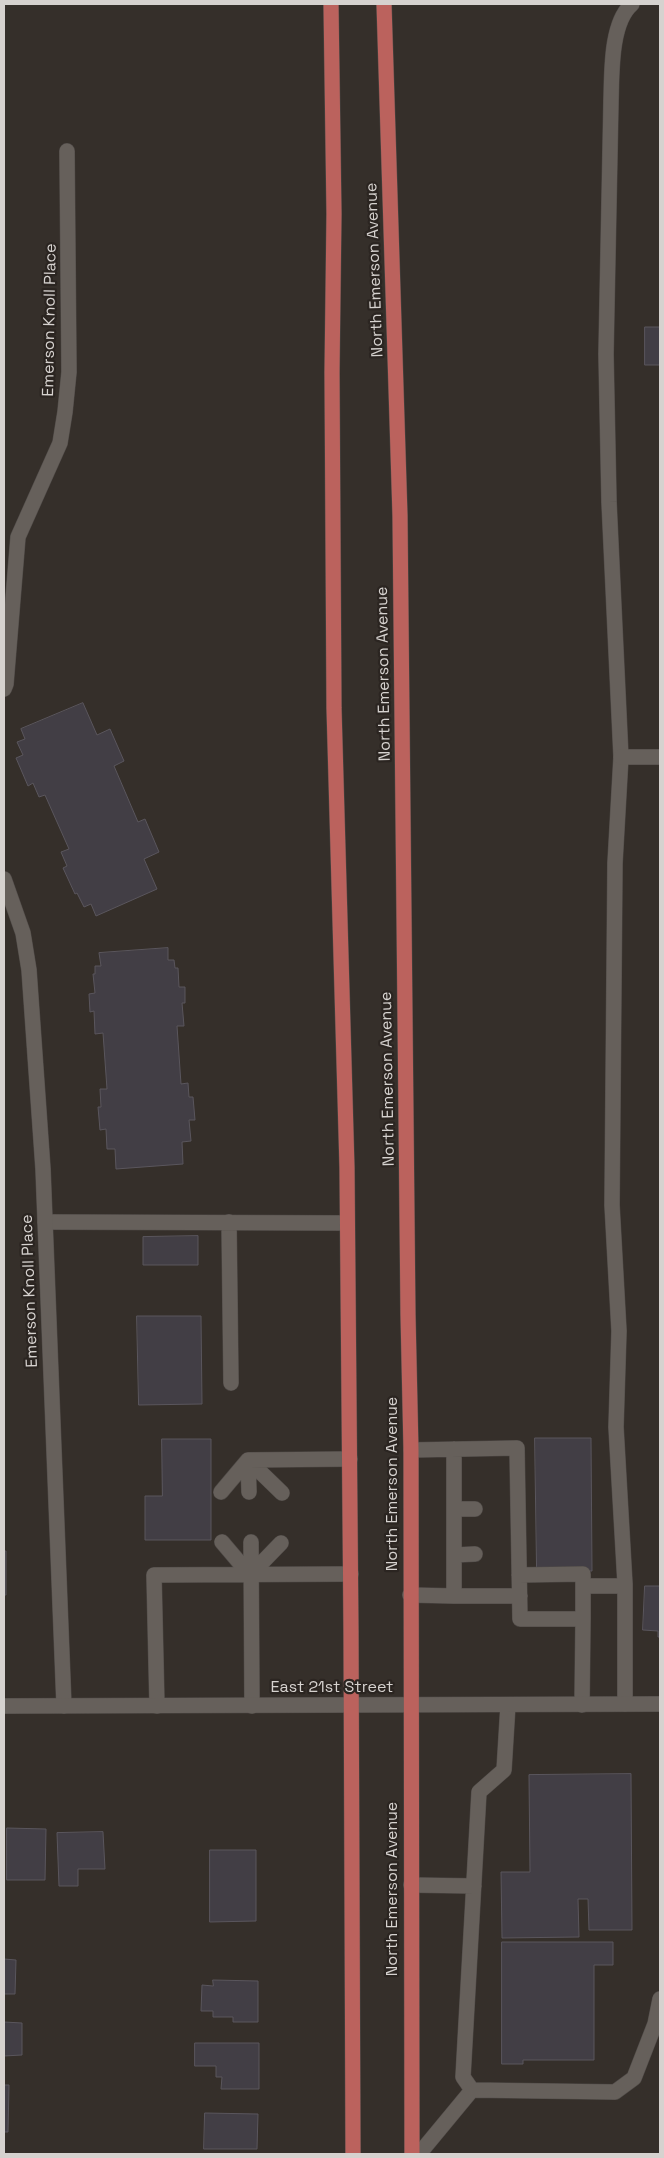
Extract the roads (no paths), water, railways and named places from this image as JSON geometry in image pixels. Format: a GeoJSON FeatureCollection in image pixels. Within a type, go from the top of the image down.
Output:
{"type":"FeatureCollection","features":[{"type":"Feature","properties":{"kind":"main road"},"geometry":{"type":"LineString","coordinates":[[331,4],[334,214],[332,372],[334,708],[344,1025],[347,1222],[352,1706],[353,2154]]}},
{"type":"Feature","properties":{"kind":"main road","name":"North Emerson Avenue"},"geometry":{"type":"LineString","coordinates":[[384,8],[400,516],[411,1450],[412,2154]]}},
{"type":"Feature","properties":{"kind":"street"},"geometry":{"type":"LineString","coordinates":[[625,1704],[625,1586],[616,1427],[619,1331],[612,1205],[616,863],[621,757],[609,502],[606,344],[613,59],[618,25],[632,4]]}},
{"type":"Feature","properties":{"kind":"street","name":"Emerson Knoll Place"},"geometry":{"type":"LineString","coordinates":[[4,689],[6,684],[18,537],[60,442],[66,412],[69,372],[68,151]]}},
{"type":"Feature","properties":{"kind":"street"},"geometry":{"type":"LineString","coordinates":[[621,757],[660,757]]}},
{"type":"Feature","properties":{"kind":"street","name":"Emerson Knoll Place"},"geometry":{"type":"LineString","coordinates":[[4,879],[19,918],[28,956],[45,1222],[64,1706]]}},
{"type":"Feature","properties":{"kind":"street"},"geometry":{"type":"LineString","coordinates":[[45,1222],[347,1222]]}},
{"type":"Feature","properties":{"kind":"street"},"geometry":{"type":"LineString","coordinates":[[229,1222],[231,1383]]}},
{"type":"Feature","properties":{"kind":"street"},"geometry":{"type":"LineString","coordinates":[[411,1450],[517,1448],[511,1508],[512,1554],[519,1575],[520,1619],[583,1619]]}},
{"type":"Feature","properties":{"kind":"street"},"geometry":{"type":"LineString","coordinates":[[454,1449],[454,1596]]}},
{"type":"Feature","properties":{"kind":"street"},"geometry":{"type":"LineString","coordinates":[[221,1492],[248,1460],[350,1459]]}},
{"type":"Feature","properties":{"kind":"street"},"geometry":{"type":"LineString","coordinates":[[248,1460],[249,1492]]}},
{"type":"Feature","properties":{"kind":"street"},"geometry":{"type":"LineString","coordinates":[[248,1460],[282,1493]]}},
{"type":"Feature","properties":{"kind":"street"},"geometry":{"type":"LineString","coordinates":[[454,1509],[475,1509]]}},
{"type":"Feature","properties":{"kind":"street"},"geometry":{"type":"LineString","coordinates":[[222,1542],[250,1575]]}},
{"type":"Feature","properties":{"kind":"street"},"geometry":{"type":"LineString","coordinates":[[251,1542],[252,1706]]}},
{"type":"Feature","properties":{"kind":"street"},"geometry":{"type":"LineString","coordinates":[[250,1575],[281,1543]]}},
{"type":"Feature","properties":{"kind":"street"},"geometry":{"type":"LineString","coordinates":[[454,1555],[475,1554]]}},
{"type":"Feature","properties":{"kind":"street"},"geometry":{"type":"LineString","coordinates":[[157,1706],[154,1575],[351,1574]]}},
{"type":"Feature","properties":{"kind":"street"},"geometry":{"type":"LineString","coordinates":[[519,1575],[583,1574],[582,1705]]}},
{"type":"Feature","properties":{"kind":"street"},"geometry":{"type":"LineString","coordinates":[[583,1586],[625,1586]]}},
{"type":"Feature","properties":{"kind":"street"},"geometry":{"type":"LineString","coordinates":[[410,1595],[520,1596]]}},
{"type":"Feature","properties":{"kind":"street","name":"East 21st Street"},"geometry":{"type":"LineString","coordinates":[[4,1706],[660,1704]]}},
{"type":"Feature","properties":{"kind":"street"},"geometry":{"type":"LineString","coordinates":[[472,2090],[463,2078],[479,1792],[504,1770],[508,1705]]}},
{"type":"Feature","properties":{"kind":"street"},"geometry":{"type":"LineString","coordinates":[[411,1885],[474,1886]]}},
{"type":"Feature","properties":{"kind":"street"},"geometry":{"type":"LineString","coordinates":[[472,2090],[615,2092],[634,2078],[655,2024],[660,1999]]}},
{"type":"Feature","properties":{"kind":"street"},"geometry":{"type":"LineString","coordinates":[[420,2154],[472,2090]]}}]}
